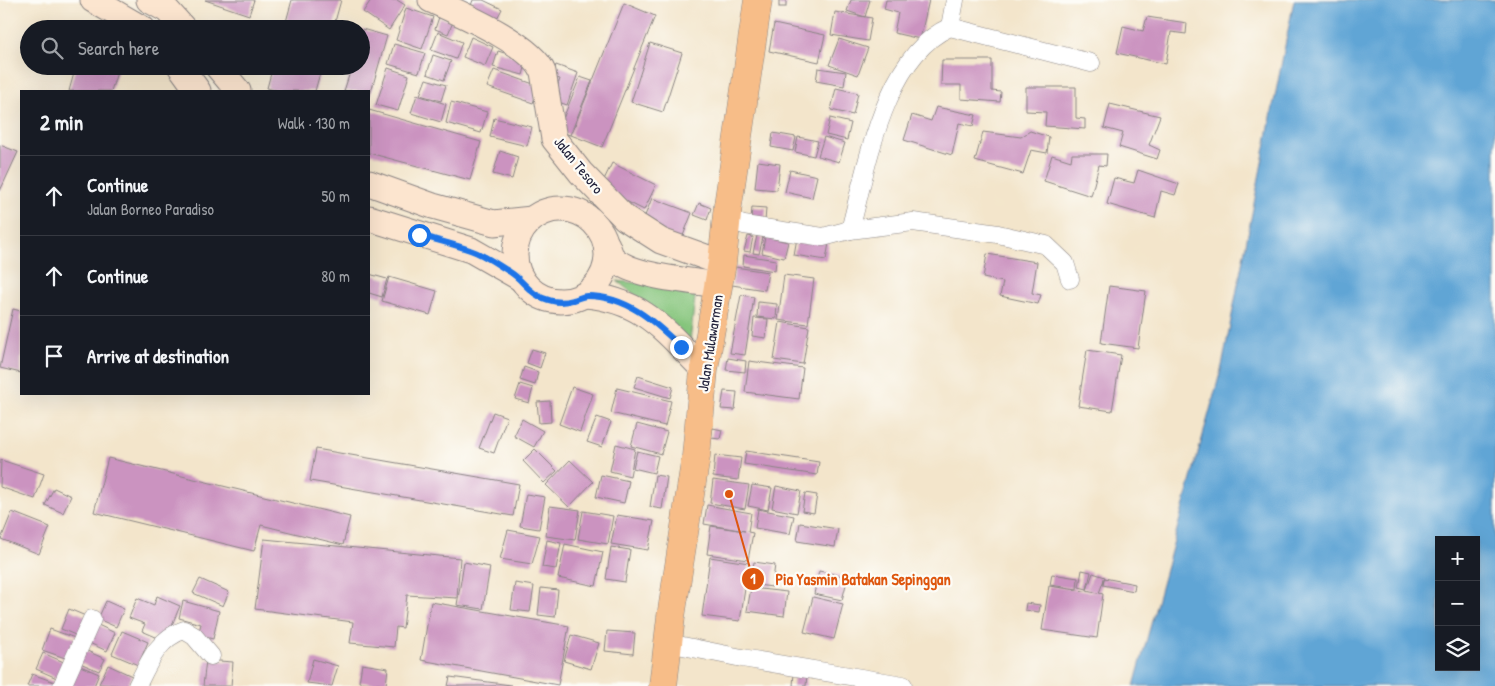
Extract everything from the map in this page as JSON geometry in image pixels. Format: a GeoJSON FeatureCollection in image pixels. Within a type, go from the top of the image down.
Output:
{"type":"FeatureCollection","features":[{"type":"Feature","properties":{"kind":"highway","name":"Jalan Mulawarman"},"geometry":{"type":"LineString","coordinates":[[663,686],[696,456],[704,370],[720,274],[726,219],[758,0]]}},
{"type":"Feature","properties":{"kind":"street"},"geometry":{"type":"LineString","coordinates":[[93,0],[129,20]]}},
{"type":"Feature","properties":{"kind":"street"},"geometry":{"type":"LineString","coordinates":[[149,0],[167,10],[176,20]]}},
{"type":"Feature","properties":{"kind":"street","name":"Jalan Tesoro"},"geometry":{"type":"LineString","coordinates":[[431,0],[498,32],[528,54],[540,66],[543,72],[554,139],[581,173],[625,218],[720,274]]}},
{"type":"Feature","properties":{"kind":"street"},"geometry":{"type":"LineString","coordinates":[[950,27],[955,0]]}},
{"type":"Feature","properties":{"kind":"street"},"geometry":{"type":"LineString","coordinates":[[850,230],[878,124],[899,75],[938,32],[950,27],[1091,63]]}},
{"type":"Feature","properties":{"kind":"street"},"geometry":{"type":"LineString","coordinates":[[186,75],[197,90]]}},
{"type":"Feature","properties":{"kind":"street"},"geometry":{"type":"LineString","coordinates":[[225,75],[237,90]]}},
{"type":"Feature","properties":{"kind":"street"},"geometry":{"type":"LineString","coordinates":[[370,183],[433,206],[494,223],[532,219]]}},
{"type":"Feature","properties":{"kind":"street"},"geometry":{"type":"LineString","coordinates":[[607,246],[607,263],[601,279],[585,295],[571,301],[556,302],[542,298],[529,290],[520,278],[515,263],[516,247],[521,232],[532,219],[545,212],[561,209],[577,211],[590,219],[601,231],[613,259],[633,269],[660,276],[720,274]]}},
{"type":"Feature","properties":{"kind":"street"},"geometry":{"type":"LineString","coordinates":[[370,218],[471,250],[520,278]]}},
{"type":"Feature","properties":{"kind":"street"},"geometry":{"type":"LineString","coordinates":[[726,219],[744,225],[823,237],[850,230],[913,222],[998,234],[1046,245],[1065,263],[1070,279]]}},
{"type":"Feature","properties":{"kind":"street"},"geometry":{"type":"LineString","coordinates":[[585,295],[616,300],[636,309],[651,319],[704,370]]}},
{"type":"Feature","properties":{"kind":"street"},"geometry":{"type":"LineString","coordinates":[[62,686],[92,619]]}},
{"type":"Feature","properties":{"kind":"street"},"geometry":{"type":"LineString","coordinates":[[138,686],[157,649],[177,632],[184,630],[194,636],[211,656]]}},
{"type":"Feature","properties":{"kind":"street"},"geometry":{"type":"LineString","coordinates":[[668,643],[742,658],[903,685]]}},
{"type":"Feature","properties":{"kind":"green space"},"geometry":{"type":"Polygon","coordinates":[[[617,281],[696,289],[690,342],[663,317],[617,281]]]}},
{"type":"Feature","properties":{"kind":"water"},"geometry":{"type":"Polygon","coordinates":[[[1294,0],[1495,0],[1495,686],[1134,686],[1222,366],[1294,0]]]}},
{"type":"Feature","properties":{"kind":"building"},"geometry":{"type":"Polygon","coordinates":[[[205,0],[254,0],[249,15],[205,0]]]}},
{"type":"Feature","properties":{"kind":"building"},"geometry":{"type":"Polygon","coordinates":[[[292,0],[341,0],[335,20],[286,20],[292,0]]]}},
{"type":"Feature","properties":{"kind":"building"},"geometry":{"type":"Polygon","coordinates":[[[371,0],[397,0],[405,5],[389,30],[363,12],[371,0]]]}},
{"type":"Feature","properties":{"kind":"building"},"geometry":{"type":"Polygon","coordinates":[[[473,0],[483,0],[502,9],[495,22],[469,11],[473,0]]]}},
{"type":"Feature","properties":{"kind":"building"},"geometry":{"type":"Polygon","coordinates":[[[779,0],[786,0],[786,7],[779,7],[779,0]]]}},
{"type":"Feature","properties":{"kind":"building"},"geometry":{"type":"Polygon","coordinates":[[[851,0],[870,0],[865,17],[847,11],[851,0]]]}},
{"type":"Feature","properties":{"kind":"building"},"geometry":{"type":"Polygon","coordinates":[[[886,0],[929,0],[920,39],[894,33],[898,13],[884,9],[886,0]]]}},
{"type":"Feature","properties":{"kind":"building"},"geometry":{"type":"Polygon","coordinates":[[[624,3],[655,16],[602,147],[571,135],[624,3]]]}},
{"type":"Feature","properties":{"kind":"building"},"geometry":{"type":"Polygon","coordinates":[[[406,8],[433,17],[422,49],[396,40],[406,8]]]}},
{"type":"Feature","properties":{"kind":"building"},"geometry":{"type":"Polygon","coordinates":[[[835,12],[872,18],[868,41],[831,35],[835,12]]]}},
{"type":"Feature","properties":{"kind":"building"},"geometry":{"type":"Polygon","coordinates":[[[439,17],[453,22],[448,34],[435,29],[439,17]]]}},
{"type":"Feature","properties":{"kind":"building"},"geometry":{"type":"Polygon","coordinates":[[[1147,17],[1187,23],[1186,34],[1171,32],[1166,64],[1117,53],[1123,26],[1143,31],[1147,17]]]}},
{"type":"Feature","properties":{"kind":"building"},"geometry":{"type":"Polygon","coordinates":[[[774,24],[825,35],[819,62],[769,51],[774,24]]]}},
{"type":"Feature","properties":{"kind":"building"},"geometry":{"type":"Polygon","coordinates":[[[370,31],[387,36],[370,96],[370,90],[344,90],[349,75],[370,75],[370,31]]]}},
{"type":"Feature","properties":{"kind":"building"},"geometry":{"type":"Polygon","coordinates":[[[438,32],[462,42],[456,59],[431,50],[438,32]]]}},
{"type":"Feature","properties":{"kind":"building"},"geometry":{"type":"Polygon","coordinates":[[[471,37],[493,47],[485,66],[463,57],[471,37]]]}},
{"type":"Feature","properties":{"kind":"building"},"geometry":{"type":"Polygon","coordinates":[[[839,39],[868,48],[858,75],[829,65],[839,39]]]}},
{"type":"Feature","properties":{"kind":"building"},"geometry":{"type":"Polygon","coordinates":[[[650,43],[682,53],[663,112],[631,102],[650,43]]]}},
{"type":"Feature","properties":{"kind":"building"},"geometry":{"type":"Polygon","coordinates":[[[394,44],[425,53],[419,73],[388,64],[394,44]]]}},
{"type":"Feature","properties":{"kind":"building"},"geometry":{"type":"Polygon","coordinates":[[[498,51],[527,60],[523,75],[493,67],[498,51]]]}},
{"type":"Feature","properties":{"kind":"building"},"geometry":{"type":"Polygon","coordinates":[[[433,55],[451,61],[444,80],[427,74],[433,55]]]}},
{"type":"Feature","properties":{"kind":"building"},"geometry":{"type":"Polygon","coordinates":[[[942,60],[992,60],[992,91],[1001,92],[1000,102],[961,99],[961,85],[941,85],[942,60]]]}},
{"type":"Feature","properties":{"kind":"building"},"geometry":{"type":"Polygon","coordinates":[[[556,65],[578,73],[567,105],[553,100],[560,79],[552,77],[556,65]]]}},
{"type":"Feature","properties":{"kind":"building"},"geometry":{"type":"Polygon","coordinates":[[[388,68],[409,75],[398,111],[376,105],[388,68]]]}},
{"type":"Feature","properties":{"kind":"building"},"geometry":{"type":"Polygon","coordinates":[[[818,68],[846,72],[844,86],[816,81],[818,68]]]}},
{"type":"Feature","properties":{"kind":"building"},"geometry":{"type":"Polygon","coordinates":[[[494,70],[539,86],[533,103],[487,87],[494,70]]]}},
{"type":"Feature","properties":{"kind":"building"},"geometry":{"type":"Polygon","coordinates":[[[73,75],[116,75],[111,90],[69,90],[73,75]]]}},
{"type":"Feature","properties":{"kind":"building"},"geometry":{"type":"Polygon","coordinates":[[[271,75],[319,75],[315,90],[275,90],[267,88],[271,75]]]}},
{"type":"Feature","properties":{"kind":"building"},"geometry":{"type":"Polygon","coordinates":[[[580,77],[592,81],[570,135],[558,131],[580,77]]]}},
{"type":"Feature","properties":{"kind":"building"},"geometry":{"type":"Polygon","coordinates":[[[426,79],[446,85],[441,101],[420,95],[426,79]]]}},
{"type":"Feature","properties":{"kind":"building"},"geometry":{"type":"Polygon","coordinates":[[[1026,87],[1076,87],[1076,118],[1085,119],[1085,129],[1045,126],[1046,112],[1026,111],[1026,87]]]}},
{"type":"Feature","properties":{"kind":"building"},"geometry":{"type":"Polygon","coordinates":[[[836,88],[858,93],[853,115],[831,110],[836,88]]]}},
{"type":"Feature","properties":{"kind":"building"},"geometry":{"type":"Polygon","coordinates":[[[417,95],[446,104],[441,122],[411,113],[417,95]]]}},
{"type":"Feature","properties":{"kind":"building"},"geometry":{"type":"Polygon","coordinates":[[[451,102],[487,112],[481,133],[446,123],[451,102]]]}},
{"type":"Feature","properties":{"kind":"building"},"geometry":{"type":"Polygon","coordinates":[[[1110,104],[1160,116],[1149,145],[1160,150],[1157,159],[1119,147],[1123,133],[1104,128],[1110,104]]]}},
{"type":"Feature","properties":{"kind":"building"},"geometry":{"type":"Polygon","coordinates":[[[936,107],[976,115],[973,126],[959,123],[952,155],[904,140],[912,115],[931,121],[936,107]]]}},
{"type":"Feature","properties":{"kind":"building"},"geometry":{"type":"Polygon","coordinates":[[[370,110],[481,142],[470,180],[370,153],[370,110]]]}},
{"type":"Feature","properties":{"kind":"building"},"geometry":{"type":"Polygon","coordinates":[[[494,118],[532,127],[527,146],[490,137],[494,118]]]}},
{"type":"Feature","properties":{"kind":"building"},"geometry":{"type":"Polygon","coordinates":[[[830,118],[851,123],[847,140],[826,135],[830,118]]]}},
{"type":"Feature","properties":{"kind":"building"},"geometry":{"type":"Polygon","coordinates":[[[1030,131],[1049,137],[1047,153],[1031,150],[1023,174],[975,161],[983,132],[1021,137],[1030,131]]]}},
{"type":"Feature","properties":{"kind":"building"},"geometry":{"type":"Polygon","coordinates":[[[773,133],[796,137],[793,151],[771,147],[773,133]]]}},
{"type":"Feature","properties":{"kind":"building"},"geometry":{"type":"Polygon","coordinates":[[[798,137],[818,141],[814,156],[795,152],[798,137]]]}},
{"type":"Feature","properties":{"kind":"building"},"geometry":{"type":"Polygon","coordinates":[[[824,137],[845,143],[839,162],[818,156],[824,137]]]}},
{"type":"Feature","properties":{"kind":"building"},"geometry":{"type":"Polygon","coordinates":[[[0,145],[18,152],[0,191],[0,145]]]}},
{"type":"Feature","properties":{"kind":"building"},"geometry":{"type":"Polygon","coordinates":[[[500,151],[518,157],[512,179],[493,174],[500,151]]]}},
{"type":"Feature","properties":{"kind":"building"},"geometry":{"type":"Polygon","coordinates":[[[1072,154],[1107,154],[1106,166],[1099,165],[1091,196],[1044,181],[1052,155],[1071,161],[1072,154]]]}},
{"type":"Feature","properties":{"kind":"building"},"geometry":{"type":"Polygon","coordinates":[[[758,161],[780,164],[777,190],[755,188],[758,161]]]}},
{"type":"Feature","properties":{"kind":"building"},"geometry":{"type":"Polygon","coordinates":[[[612,163],[656,185],[644,210],[600,188],[612,163]]]}},
{"type":"Feature","properties":{"kind":"building"},"geometry":{"type":"Polygon","coordinates":[[[790,170],[817,176],[812,198],[785,192],[790,170]]]}},
{"type":"Feature","properties":{"kind":"building"},"geometry":{"type":"Polygon","coordinates":[[[1138,170],[1179,184],[1175,195],[1161,191],[1155,218],[1107,204],[1114,178],[1134,183],[1138,170]]]}},
{"type":"Feature","properties":{"kind":"building"},"geometry":{"type":"Polygon","coordinates":[[[652,198],[692,213],[681,241],[641,226],[652,198]]]}},
{"type":"Feature","properties":{"kind":"building"},"geometry":{"type":"Polygon","coordinates":[[[699,203],[711,208],[707,220],[694,215],[699,203]]]}},
{"type":"Feature","properties":{"kind":"building"},"geometry":{"type":"Polygon","coordinates":[[[752,207],[766,208],[765,222],[751,221],[752,207]]]}},
{"type":"Feature","properties":{"kind":"building"},"geometry":{"type":"Polygon","coordinates":[[[748,236],[753,237],[750,252],[744,251],[748,236]]]}},
{"type":"Feature","properties":{"kind":"building"},"geometry":{"type":"Polygon","coordinates":[[[757,236],[763,237],[759,254],[753,253],[757,236]]]}},
{"type":"Feature","properties":{"kind":"building"},"geometry":{"type":"Polygon","coordinates":[[[765,237],[788,242],[784,258],[762,253],[765,237]]]}},
{"type":"Feature","properties":{"kind":"building"},"geometry":{"type":"Polygon","coordinates":[[[797,238],[829,243],[826,260],[794,255],[797,238]]]}},
{"type":"Feature","properties":{"kind":"building"},"geometry":{"type":"Polygon","coordinates":[[[987,254],[1037,262],[1032,293],[1041,295],[1038,304],[1000,296],[1003,282],[983,278],[987,254]]]}},
{"type":"Feature","properties":{"kind":"building"},"geometry":{"type":"Polygon","coordinates":[[[744,255],[776,260],[775,271],[743,266],[744,255]]]}},
{"type":"Feature","properties":{"kind":"building"},"geometry":{"type":"Polygon","coordinates":[[[735,267],[768,272],[765,290],[732,285],[735,267]]]}},
{"type":"Feature","properties":{"kind":"building"},"geometry":{"type":"Polygon","coordinates":[[[370,274],[387,279],[382,297],[370,293],[370,274]]]}},
{"type":"Feature","properties":{"kind":"building"},"geometry":{"type":"Polygon","coordinates":[[[784,275],[814,279],[808,324],[778,320],[784,275]]]}},
{"type":"Feature","properties":{"kind":"building"},"geometry":{"type":"Polygon","coordinates":[[[389,277],[437,291],[430,315],[382,301],[389,277]]]}},
{"type":"Feature","properties":{"kind":"building"},"geometry":{"type":"Polygon","coordinates":[[[1109,286],[1146,291],[1138,348],[1101,343],[1109,286]]]}},
{"type":"Feature","properties":{"kind":"building"},"geometry":{"type":"Polygon","coordinates":[[[741,295],[754,297],[745,355],[730,353],[741,295]]]}},
{"type":"Feature","properties":{"kind":"building"},"geometry":{"type":"Polygon","coordinates":[[[758,302],[777,304],[776,319],[757,317],[758,302]]]}},
{"type":"Feature","properties":{"kind":"building"},"geometry":{"type":"Polygon","coordinates":[[[13,309],[20,311],[20,373],[0,368],[13,309]]]}},
{"type":"Feature","properties":{"kind":"building"},"geometry":{"type":"Polygon","coordinates":[[[754,318],[768,319],[766,338],[752,336],[754,318]]]}},
{"type":"Feature","properties":{"kind":"building"},"geometry":{"type":"Polygon","coordinates":[[[780,322],[809,327],[803,364],[774,360],[780,322]]]}},
{"type":"Feature","properties":{"kind":"building"},"geometry":{"type":"Polygon","coordinates":[[[532,349],[545,353],[540,368],[527,363],[532,349]]]}},
{"type":"Feature","properties":{"kind":"building"},"geometry":{"type":"Polygon","coordinates":[[[1087,350],[1121,355],[1112,411],[1078,406],[1087,350]]]}},
{"type":"Feature","properties":{"kind":"building"},"geometry":{"type":"Polygon","coordinates":[[[728,358],[746,361],[745,372],[726,370],[728,358]]]}},
{"type":"Feature","properties":{"kind":"building"},"geometry":{"type":"Polygon","coordinates":[[[749,361],[803,368],[799,399],[745,392],[749,361]]]}},
{"type":"Feature","properties":{"kind":"building"},"geometry":{"type":"Polygon","coordinates":[[[524,367],[538,372],[535,385],[520,380],[524,367]]]}},
{"type":"Feature","properties":{"kind":"building"},"geometry":{"type":"Polygon","coordinates":[[[638,376],[673,387],[670,398],[634,387],[638,376]]]}},
{"type":"Feature","properties":{"kind":"building"},"geometry":{"type":"Polygon","coordinates":[[[520,384],[533,388],[529,403],[515,399],[520,384]]]}},
{"type":"Feature","properties":{"kind":"building"},"geometry":{"type":"Polygon","coordinates":[[[572,387],[593,394],[580,432],[559,424],[572,387]]]}},
{"type":"Feature","properties":{"kind":"building"},"geometry":{"type":"Polygon","coordinates":[[[617,388],[671,401],[665,426],[611,413],[617,388]]]}},
{"type":"Feature","properties":{"kind":"building"},"geometry":{"type":"Polygon","coordinates":[[[724,391],[737,392],[735,410],[721,409],[724,391]]]}},
{"type":"Feature","properties":{"kind":"building"},"geometry":{"type":"Polygon","coordinates":[[[550,401],[551,422],[539,423],[537,402],[550,401]]]}},
{"type":"Feature","properties":{"kind":"building"},"geometry":{"type":"Polygon","coordinates":[[[493,412],[507,417],[494,453],[479,448],[493,412]]]}},
{"type":"Feature","properties":{"kind":"building"},"geometry":{"type":"Polygon","coordinates":[[[597,417],[611,422],[602,447],[587,442],[597,417]]]}},
{"type":"Feature","properties":{"kind":"building"},"geometry":{"type":"Polygon","coordinates":[[[522,419],[543,431],[534,447],[514,436],[522,419]]]}},
{"type":"Feature","properties":{"kind":"building"},"geometry":{"type":"Polygon","coordinates":[[[637,424],[667,432],[661,454],[631,446],[637,424]]]}},
{"type":"Feature","properties":{"kind":"building"},"geometry":{"type":"Polygon","coordinates":[[[713,428],[722,430],[720,439],[711,438],[713,428]]]}},
{"type":"Feature","properties":{"kind":"building"},"geometry":{"type":"Polygon","coordinates":[[[616,444],[635,449],[630,476],[610,471],[616,444]]]}},
{"type":"Feature","properties":{"kind":"building"},"geometry":{"type":"Polygon","coordinates":[[[316,449],[519,484],[513,516],[310,481],[316,449]]]}},
{"type":"Feature","properties":{"kind":"building"},"geometry":{"type":"Polygon","coordinates":[[[535,449],[557,471],[544,483],[523,461],[535,449]]]}},
{"type":"Feature","properties":{"kind":"building"},"geometry":{"type":"Polygon","coordinates":[[[637,451],[658,456],[654,473],[633,468],[637,451]]]}},
{"type":"Feature","properties":{"kind":"building"},"geometry":{"type":"Polygon","coordinates":[[[746,451],[819,462],[817,475],[744,464],[746,451]]]}},
{"type":"Feature","properties":{"kind":"building"},"geometry":{"type":"Polygon","coordinates":[[[715,455],[741,458],[738,480],[713,477],[715,455]]]}},
{"type":"Feature","properties":{"kind":"building"},"geometry":{"type":"Polygon","coordinates":[[[108,458],[350,517],[343,545],[261,525],[254,551],[94,512],[108,458]]]}},
{"type":"Feature","properties":{"kind":"building"},"geometry":{"type":"Polygon","coordinates":[[[1,460],[44,474],[35,499],[0,487],[1,460]]]}},
{"type":"Feature","properties":{"kind":"building"},"geometry":{"type":"Polygon","coordinates":[[[570,460],[593,482],[569,507],[546,485],[570,460]]]}},
{"type":"Feature","properties":{"kind":"building"},"geometry":{"type":"Polygon","coordinates":[[[601,475],[629,481],[624,503],[596,497],[601,475]]]}},
{"type":"Feature","properties":{"kind":"building"},"geometry":{"type":"Polygon","coordinates":[[[655,475],[667,477],[662,509],[650,507],[655,475]]]}},
{"type":"Feature","properties":{"kind":"building"},"geometry":{"type":"Polygon","coordinates":[[[713,480],[749,485],[745,509],[710,503],[713,480]]]}},
{"type":"Feature","properties":{"kind":"building"},"geometry":{"type":"Polygon","coordinates":[[[752,485],[772,488],[768,510],[748,506],[752,485]]]}},
{"type":"Feature","properties":{"kind":"building"},"geometry":{"type":"Polygon","coordinates":[[[776,486],[801,491],[797,513],[772,508],[776,486]]]}},
{"type":"Feature","properties":{"kind":"building"},"geometry":{"type":"Polygon","coordinates":[[[54,488],[71,496],[63,513],[45,505],[54,488]]]}},
{"type":"Feature","properties":{"kind":"building"},"geometry":{"type":"Polygon","coordinates":[[[805,493],[817,495],[814,513],[802,511],[805,493]]]}},
{"type":"Feature","properties":{"kind":"building"},"geometry":{"type":"Polygon","coordinates":[[[526,494],[545,497],[539,529],[520,526],[526,494]]]}},
{"type":"Feature","properties":{"kind":"building"},"geometry":{"type":"Polygon","coordinates":[[[707,505],[751,513],[748,532],[753,533],[748,560],[707,554],[711,526],[745,531],[704,524],[707,505]]]}},
{"type":"Feature","properties":{"kind":"building"},"geometry":{"type":"Polygon","coordinates":[[[550,506],[580,510],[575,540],[546,536],[550,506]]]}},
{"type":"Feature","properties":{"kind":"building"},"geometry":{"type":"Polygon","coordinates":[[[758,509],[794,516],[790,534],[755,528],[758,509]]]}},
{"type":"Feature","properties":{"kind":"building"},"geometry":{"type":"Polygon","coordinates":[[[583,511],[613,516],[608,544],[578,539],[583,511]]]}},
{"type":"Feature","properties":{"kind":"building"},"geometry":{"type":"Polygon","coordinates":[[[12,512],[50,527],[39,554],[1,539],[12,512]]]}},
{"type":"Feature","properties":{"kind":"building"},"geometry":{"type":"Polygon","coordinates":[[[617,515],[654,521],[648,550],[611,544],[617,515]]]}},
{"type":"Feature","properties":{"kind":"building"},"geometry":{"type":"Polygon","coordinates":[[[800,523],[838,529],[835,547],[797,541],[800,523]]]}},
{"type":"Feature","properties":{"kind":"building"},"geometry":{"type":"Polygon","coordinates":[[[508,530],[540,536],[532,564],[500,559],[508,530]]]}},
{"type":"Feature","properties":{"kind":"building"},"geometry":{"type":"Polygon","coordinates":[[[264,539],[460,558],[457,598],[407,595],[403,628],[396,627],[394,647],[350,643],[353,622],[255,609],[264,539]]]}},
{"type":"Feature","properties":{"kind":"building"},"geometry":{"type":"Polygon","coordinates":[[[547,540],[561,543],[556,569],[542,567],[547,540]]]}},
{"type":"Feature","properties":{"kind":"building"},"geometry":{"type":"Polygon","coordinates":[[[565,544],[603,552],[596,586],[558,578],[565,544]]]}},
{"type":"Feature","properties":{"kind":"building"},"geometry":{"type":"Polygon","coordinates":[[[611,547],[630,550],[625,582],[606,579],[611,547]]]}},
{"type":"Feature","properties":{"kind":"building"},"geometry":{"type":"Polygon","coordinates":[[[710,557],[749,563],[740,621],[702,616],[710,557]]]}},
{"type":"Feature","properties":{"kind":"building"},"geometry":{"type":"Polygon","coordinates":[[[464,562],[490,567],[483,609],[457,605],[464,562]]]}},
{"type":"Feature","properties":{"kind":"building"},"geometry":{"type":"Polygon","coordinates":[[[754,562],[775,565],[772,587],[750,584],[754,562]]]}},
{"type":"Feature","properties":{"kind":"building"},"geometry":{"type":"Polygon","coordinates":[[[1082,570],[1091,572],[1087,589],[1079,587],[1082,570]]]}},
{"type":"Feature","properties":{"kind":"building"},"geometry":{"type":"Polygon","coordinates":[[[819,571],[848,577],[842,600],[814,594],[819,571]]]}},
{"type":"Feature","properties":{"kind":"building"},"geometry":{"type":"Polygon","coordinates":[[[1093,573],[1105,577],[1099,593],[1103,594],[1097,638],[1042,630],[1049,586],[1098,593],[1087,590],[1093,573]]]}},
{"type":"Feature","properties":{"kind":"building"},"geometry":{"type":"Polygon","coordinates":[[[1052,574],[1078,578],[1077,589],[1050,585],[1052,574]]]}},
{"type":"Feature","properties":{"kind":"building"},"geometry":{"type":"Polygon","coordinates":[[[1104,578],[1135,584],[1134,591],[1103,585],[1104,578]]]}},
{"type":"Feature","properties":{"kind":"building"},"geometry":{"type":"Polygon","coordinates":[[[200,579],[229,592],[223,606],[193,593],[200,579]]]}},
{"type":"Feature","properties":{"kind":"building"},"geometry":{"type":"Polygon","coordinates":[[[515,583],[534,586],[530,612],[511,610],[515,583]]]}},
{"type":"Feature","properties":{"kind":"building"},"geometry":{"type":"Polygon","coordinates":[[[541,588],[558,590],[555,617],[538,615],[541,588]]]}},
{"type":"Feature","properties":{"kind":"building"},"geometry":{"type":"Polygon","coordinates":[[[751,588],[787,592],[784,616],[747,611],[751,588]]]}},
{"type":"Feature","properties":{"kind":"building"},"geometry":{"type":"Polygon","coordinates":[[[157,596],[180,606],[165,641],[142,631],[145,624],[129,618],[137,598],[154,605],[157,596]]]}},
{"type":"Feature","properties":{"kind":"building"},"geometry":{"type":"Polygon","coordinates":[[[813,597],[843,604],[834,639],[804,632],[813,597]]]}},
{"type":"Feature","properties":{"kind":"building"},"geometry":{"type":"Polygon","coordinates":[[[106,601],[124,609],[116,627],[98,619],[106,601]]]}},
{"type":"Feature","properties":{"kind":"building"},"geometry":{"type":"Polygon","coordinates":[[[183,601],[219,611],[213,639],[198,635],[201,624],[179,618],[183,601]]]}},
{"type":"Feature","properties":{"kind":"building"},"geometry":{"type":"Polygon","coordinates":[[[431,602],[569,626],[558,685],[421,660],[431,602]]]}},
{"type":"Feature","properties":{"kind":"building"},"geometry":{"type":"Polygon","coordinates":[[[1026,603],[1040,605],[1039,612],[1025,610],[1026,603]]]}},
{"type":"Feature","properties":{"kind":"building"},"geometry":{"type":"Polygon","coordinates":[[[69,609],[88,617],[80,637],[61,629],[69,609]]]}},
{"type":"Feature","properties":{"kind":"building"},"geometry":{"type":"Polygon","coordinates":[[[96,624],[115,633],[107,651],[87,642],[96,624]]]}},
{"type":"Feature","properties":{"kind":"building"},"geometry":{"type":"Polygon","coordinates":[[[50,629],[75,638],[68,659],[42,650],[50,629]]]}},
{"type":"Feature","properties":{"kind":"building"},"geometry":{"type":"Polygon","coordinates":[[[122,631],[148,642],[138,665],[112,654],[122,631]]]}},
{"type":"Feature","properties":{"kind":"building"},"geometry":{"type":"Polygon","coordinates":[[[607,631],[635,633],[633,654],[605,651],[607,631]]]}},
{"type":"Feature","properties":{"kind":"building"},"geometry":{"type":"Polygon","coordinates":[[[571,635],[599,643],[591,669],[564,661],[571,635]]]}},
{"type":"Feature","properties":{"kind":"building"},"geometry":{"type":"Polygon","coordinates":[[[85,650],[105,659],[99,671],[80,663],[85,650]]]}},
{"type":"Feature","properties":{"kind":"building"},"geometry":{"type":"Polygon","coordinates":[[[43,653],[66,663],[59,679],[36,669],[43,653]]]}},
{"type":"Feature","properties":{"kind":"building"},"geometry":{"type":"Polygon","coordinates":[[[313,659],[338,666],[332,686],[307,683],[313,659]]]}},
{"type":"Feature","properties":{"kind":"building"},"geometry":{"type":"Polygon","coordinates":[[[206,660],[233,662],[231,686],[203,686],[206,660]]]}},
{"type":"Feature","properties":{"kind":"building"},"geometry":{"type":"Polygon","coordinates":[[[362,664],[388,668],[386,685],[359,682],[362,664]]]}},
{"type":"Feature","properties":{"kind":"building"},"geometry":{"type":"Polygon","coordinates":[[[78,665],[99,674],[94,686],[69,686],[78,665]]]}},
{"type":"Feature","properties":{"kind":"building"},"geometry":{"type":"Polygon","coordinates":[[[108,665],[132,676],[127,686],[99,684],[108,665]]]}},
{"type":"Feature","properties":{"kind":"building"},"geometry":{"type":"Polygon","coordinates":[[[794,672],[807,673],[806,686],[793,686],[794,672]]]}},
{"type":"Feature","properties":{"kind":"building"},"geometry":{"type":"Polygon","coordinates":[[[32,674],[57,683],[55,686],[27,686],[32,674]]]}},
{"type":"Feature","properties":{"kind":"building"},"geometry":{"type":"Polygon","coordinates":[[[450,677],[511,685],[511,686],[448,686],[450,677]]]}},
{"type":"Feature","properties":{"kind":"place","name":"Pia Yasmin Batakan Sepinggan"},"geometry":{"type":"Point","coordinates":[729,494]}},
{"type":"Feature","properties":{"kind":"route"},"geometry":{"type":"LineString","coordinates":[[419,235],[471,250],[487,258],[520,278],[529,290],[542,298],[556,302],[571,301],[585,295],[628,304],[651,319],[681,347]]}}]}
